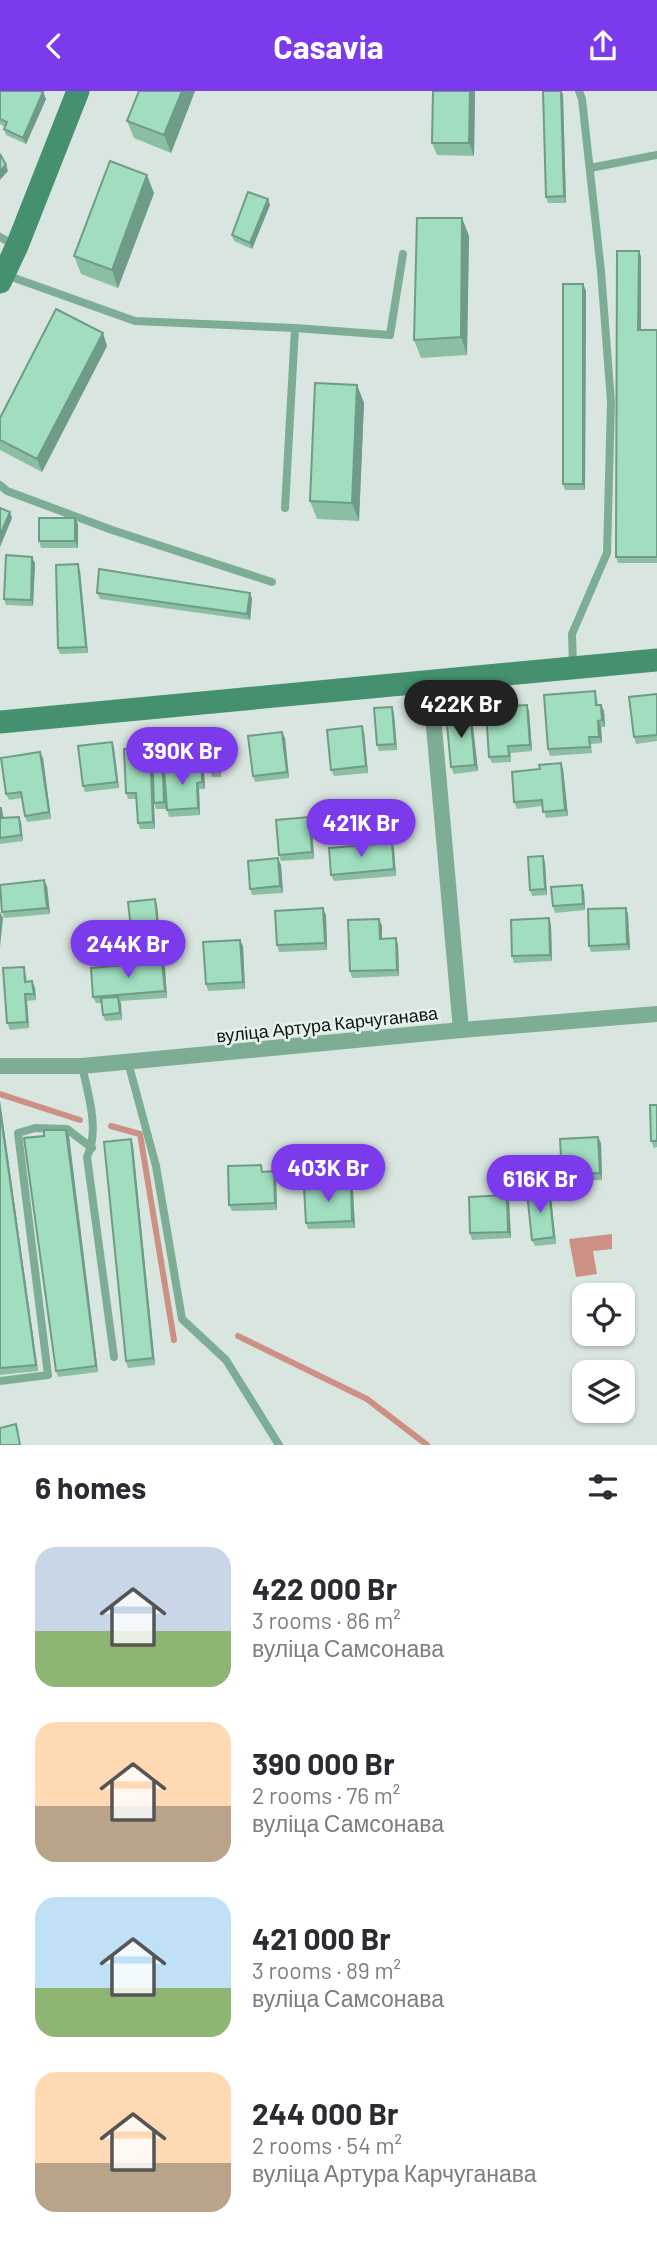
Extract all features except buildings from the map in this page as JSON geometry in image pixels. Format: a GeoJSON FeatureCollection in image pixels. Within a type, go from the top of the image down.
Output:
{"type":"FeatureCollection","features":[{"type":"Feature","properties":{"kind":"street"},"geometry":{"type":"LineString","coordinates":[[1,278],[9,242],[78,91]]}},
{"type":"Feature","properties":{"kind":"street"},"geometry":{"type":"LineString","coordinates":[[0,722],[657,660]]}},
{"type":"Feature","properties":{"kind":"street"},"geometry":{"type":"LineString","coordinates":[[429,682],[461,1030]]}},
{"type":"Feature","properties":{"kind":"street","name":"вуліца Артура Карчуганава"},"geometry":{"type":"LineString","coordinates":[[0,1066],[82,1066],[657,1014]]}},
{"type":"Feature","properties":{"kind":"lane"},"geometry":{"type":"LineString","coordinates":[[573,669],[572,634],[607,553],[611,402],[601,271],[579,91]]}},
{"type":"Feature","properties":{"kind":"lane"},"geometry":{"type":"LineString","coordinates":[[590,167],[657,155]]}},
{"type":"Feature","properties":{"kind":"lane"},"geometry":{"type":"LineString","coordinates":[[1,278],[135,321],[390,335],[403,254]]}},
{"type":"Feature","properties":{"kind":"lane"},"geometry":{"type":"LineString","coordinates":[[285,508],[295,328]]}},
{"type":"Feature","properties":{"kind":"lane"},"geometry":{"type":"LineString","coordinates":[[0,485],[7,491],[112,530],[272,582]]}},
{"type":"Feature","properties":{"kind":"lane"},"geometry":{"type":"LineString","coordinates":[[128,1062],[156,1166],[182,1319],[226,1360],[279,1445]]}},
{"type":"Feature","properties":{"kind":"lane"},"geometry":{"type":"LineString","coordinates":[[82,1066],[92,1109],[92,1148],[87,1157],[114,1357]]}},
{"type":"Feature","properties":{"kind":"lane"},"geometry":{"type":"LineString","coordinates":[[0,1381],[48,1375],[18,1133],[35,1128],[67,1129],[92,1148]]}},
{"type":"Feature","properties":{"kind":"shaded area"},"geometry":{"type":"Polygon","coordinates":[[[612,1234],[612,1249],[593,1251],[597,1274],[576,1277],[569,1239],[612,1234]]]}},
{"type":"Feature","properties":{"kind":"waterway"},"geometry":{"type":"LineString","coordinates":[[0,1094],[80,1120]]}},
{"type":"Feature","properties":{"kind":"waterway"},"geometry":{"type":"LineString","coordinates":[[111,1126],[140,1134],[174,1340]]}},
{"type":"Feature","properties":{"kind":"waterway"},"geometry":{"type":"LineString","coordinates":[[238,1336],[367,1399],[427,1445]]}}]}
